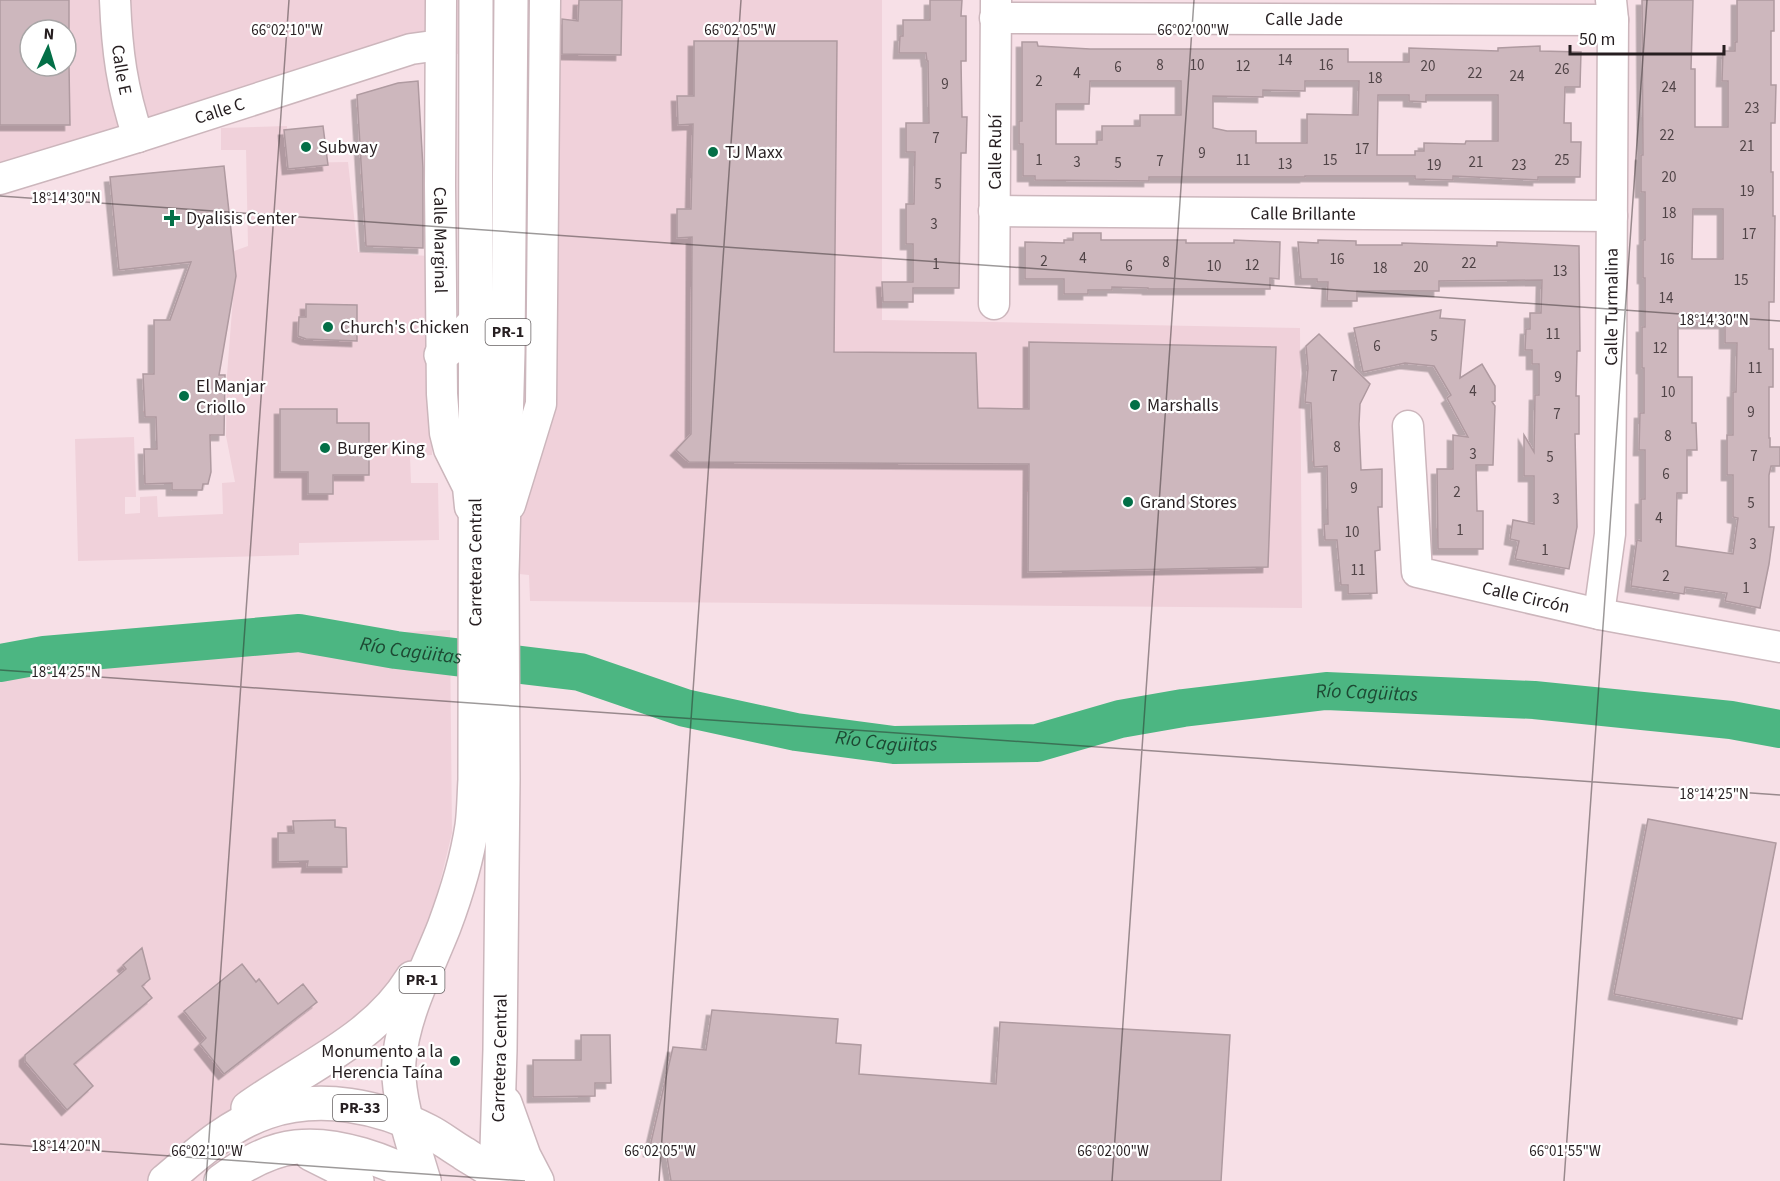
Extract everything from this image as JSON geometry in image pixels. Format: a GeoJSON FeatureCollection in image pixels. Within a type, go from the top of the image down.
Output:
{"type":"FeatureCollection","features":[{"type":"Feature","properties":{"kind":"main road","name":"Carretera Central"},"geometry":{"type":"LineString","coordinates":[[476,0],[476,321],[499,1073],[499,1178]]}},
{"type":"Feature","properties":{"kind":"main road","name":"Carretera Central"},"geometry":{"type":"LineString","coordinates":[[485,565],[504,522],[512,0]]}},
{"type":"Feature","properties":{"kind":"main road"},"geometry":{"type":"LineString","coordinates":[[441,355],[452,347],[476,321]]}},
{"type":"Feature","properties":{"kind":"main road","name":"Carretera Central"},"geometry":{"type":"LineString","coordinates":[[424,1181],[400,1086],[400,1052],[420,984],[445,925],[472,825],[489,779]]}},
{"type":"Feature","properties":{"kind":"main road"},"geometry":{"type":"LineString","coordinates":[[217,1139],[232,1119],[378,1022],[396,1003],[445,925]]}},
{"type":"Feature","properties":{"kind":"main road"},"geometry":{"type":"LineString","coordinates":[[499,1073],[507,1109],[524,1156],[537,1181]]}},
{"type":"Feature","properties":{"kind":"main road","name":"PR-33"},"geometry":{"type":"LineString","coordinates":[[165,1181],[217,1139],[267,1112],[312,1104],[339,1104],[363,1108],[408,1123],[428,1131],[499,1178]]}},
{"type":"Feature","properties":{"kind":"main road"},"geometry":{"type":"LineString","coordinates":[[296,1147],[334,1166],[357,1181]]}},
{"type":"Feature","properties":{"kind":"main road"},"geometry":{"type":"LineString","coordinates":[[221,1181],[244,1165],[296,1147],[343,1150],[375,1158],[424,1181]]}},
{"type":"Feature","properties":{"kind":"street","name":"Calle E"},"geometry":{"type":"LineString","coordinates":[[116,0],[117,47],[126,99],[138,137]]}},
{"type":"Feature","properties":{"kind":"street","name":"Calle Marginal"},"geometry":{"type":"LineString","coordinates":[[441,0],[441,355],[445,433],[448,449],[468,487],[485,565]]}},
{"type":"Feature","properties":{"kind":"street"},"geometry":{"type":"LineString","coordinates":[[504,522],[541,404],[545,0]]}},
{"type":"Feature","properties":{"kind":"street","name":"Calle Jade"},"geometry":{"type":"LineString","coordinates":[[996,9],[1612,10]]}},
{"type":"Feature","properties":{"kind":"street","name":"Calle Rubí"},"geometry":{"type":"LineString","coordinates":[[994,304],[996,9]]}},
{"type":"Feature","properties":{"kind":"street","name":"Calle Turmalina"},"geometry":{"type":"LineString","coordinates":[[1599,614],[1610,534],[1612,10]]}},
{"type":"Feature","properties":{"kind":"street","name":"Calle C"},"geometry":{"type":"LineString","coordinates":[[0,179],[411,49],[440,45]]}},
{"type":"Feature","properties":{"kind":"street","name":"Calle Brillante"},"geometry":{"type":"LineString","coordinates":[[994,211],[1612,216]]}},
{"type":"Feature","properties":{"kind":"street","name":"Calle Circón"},"geometry":{"type":"LineString","coordinates":[[1408,426],[1417,572],[1599,614],[1780,647]]}},
{"type":"Feature","properties":{"kind":"shaded area"},"geometry":{"type":"Polygon","coordinates":[[[0,0],[494,0],[493,64],[436,48],[0,182],[0,0]]]}},
{"type":"Feature","properties":{"kind":"shaded area"},"geometry":{"type":"Polygon","coordinates":[[[523,0],[882,0],[882,320],[1300,328],[1302,608],[530,601],[529,575],[519,574],[523,0]]]}},
{"type":"Feature","properties":{"kind":"shaded area"},"geometry":{"type":"Polygon","coordinates":[[[287,126],[288,163],[348,162],[358,252],[429,256],[432,455],[410,456],[411,483],[438,483],[439,540],[299,543],[299,555],[78,561],[75,439],[134,437],[136,497],[125,497],[125,514],[140,513],[140,497],[157,496],[158,517],[223,514],[222,483],[235,482],[226,436],[234,251],[248,246],[246,150],[221,150],[221,128],[287,126]]]}},
{"type":"Feature","properties":{"kind":"shaded area"},"geometry":{"type":"Polygon","coordinates":[[[450,630],[452,833],[417,977],[265,1099],[194,1181],[0,1181],[0,656],[20,649],[450,630]]]}},
{"type":"Feature","properties":{"kind":"building"},"geometry":{"type":"Polygon","coordinates":[[[0,0],[69,0],[69,18],[18,18],[18,78],[69,78],[70,125],[0,125],[0,0]]]}},
{"type":"Feature","properties":{"kind":"building"},"geometry":{"type":"Polygon","coordinates":[[[579,0],[622,0],[621,55],[562,54],[562,19],[578,21],[579,0]]]}},
{"type":"Feature","properties":{"kind":"building"},"geometry":{"type":"Polygon","coordinates":[[[930,0],[962,0],[961,16],[966,16],[966,61],[961,61],[962,117],[967,117],[966,153],[961,153],[959,288],[913,288],[913,302],[883,302],[882,282],[913,282],[913,244],[906,244],[906,204],[914,204],[915,152],[906,152],[906,123],[929,123],[928,61],[926,53],[899,53],[900,36],[903,36],[903,20],[930,20],[930,0]]]}},
{"type":"Feature","properties":{"kind":"building"},"geometry":{"type":"Polygon","coordinates":[[[1642,0],[1693,0],[1691,69],[1695,69],[1695,127],[1728,127],[1728,81],[1722,81],[1723,51],[1735,51],[1737,0],[1774,0],[1774,31],[1771,31],[1771,85],[1776,85],[1775,123],[1771,123],[1771,172],[1773,172],[1773,216],[1775,216],[1774,302],[1769,302],[1769,349],[1773,349],[1773,387],[1769,387],[1769,438],[1770,447],[1780,447],[1780,466],[1771,466],[1769,475],[1769,527],[1774,527],[1760,608],[1725,601],[1727,593],[1685,587],[1684,594],[1631,586],[1637,540],[1641,541],[1641,499],[1645,499],[1645,450],[1639,450],[1640,413],[1644,413],[1642,327],[1645,327],[1643,240],[1645,240],[1645,192],[1641,192],[1641,155],[1643,155],[1642,0]],[[1693,209],[1692,259],[1723,259],[1723,209],[1693,209]],[[1678,323],[1678,377],[1692,377],[1692,423],[1696,423],[1697,450],[1687,450],[1687,493],[1677,493],[1676,546],[1733,554],[1738,518],[1733,517],[1733,475],[1727,475],[1727,435],[1733,435],[1733,392],[1736,392],[1737,343],[1725,343],[1725,323],[1678,323]]]}},
{"type":"Feature","properties":{"kind":"building"},"geometry":{"type":"Polygon","coordinates":[[[694,41],[837,41],[834,352],[976,353],[978,408],[1029,409],[1029,342],[1276,347],[1268,567],[1028,572],[1029,464],[689,462],[676,450],[691,434],[692,237],[677,238],[677,209],[691,209],[693,124],[678,125],[677,96],[694,96],[694,41]]]}},
{"type":"Feature","properties":{"kind":"building"},"geometry":{"type":"Polygon","coordinates":[[[1022,42],[1037,42],[1038,46],[1090,49],[1348,49],[1348,62],[1409,62],[1409,48],[1498,51],[1498,48],[1540,46],[1540,51],[1581,52],[1580,87],[1565,87],[1564,123],[1571,123],[1571,142],[1581,142],[1580,177],[1538,177],[1538,180],[1453,176],[1453,180],[1415,179],[1415,176],[1305,176],[1149,177],[1149,181],[1035,180],[1035,176],[1023,176],[1023,144],[1019,144],[1019,121],[1022,121],[1022,42]],[[1090,81],[1089,104],[1056,104],[1056,144],[1097,144],[1097,140],[1102,140],[1102,126],[1140,126],[1140,115],[1181,115],[1181,81],[1090,81]],[[1305,81],[1305,91],[1263,90],[1263,97],[1213,96],[1213,128],[1227,131],[1256,131],[1256,143],[1307,143],[1307,114],[1358,115],[1359,81],[1305,81]],[[1378,95],[1377,155],[1415,155],[1415,151],[1424,151],[1424,143],[1465,144],[1466,141],[1498,141],[1498,95],[1426,95],[1426,102],[1409,101],[1409,95],[1378,95]]]}},
{"type":"Feature","properties":{"kind":"building"},"geometry":{"type":"Polygon","coordinates":[[[418,81],[423,168],[423,248],[366,246],[357,95],[398,83],[418,81]]]}},
{"type":"Feature","properties":{"kind":"building","name":"Subway"},"geometry":{"type":"Polygon","coordinates":[[[323,126],[328,165],[288,169],[284,130],[323,126]]]}},
{"type":"Feature","properties":{"kind":"building"},"geometry":{"type":"Polygon","coordinates":[[[224,166],[236,276],[219,375],[225,375],[224,435],[210,435],[211,472],[208,484],[203,484],[202,490],[172,490],[172,483],[145,484],[144,449],[157,449],[156,417],[145,417],[143,374],[154,374],[154,320],[170,320],[191,262],[119,270],[110,177],[224,166]]]}},
{"type":"Feature","properties":{"kind":"building"},"geometry":{"type":"Polygon","coordinates":[[[1073,233],[1101,233],[1101,240],[1186,240],[1186,243],[1234,243],[1234,240],[1280,242],[1279,279],[1270,278],[1270,289],[1112,287],[1112,290],[1088,290],[1088,294],[1064,294],[1064,279],[1025,279],[1025,242],[1064,243],[1064,240],[1073,240],[1073,233]]]}},
{"type":"Feature","properties":{"kind":"building"},"geometry":{"type":"Polygon","coordinates":[[[1318,240],[1356,241],[1356,245],[1402,245],[1402,243],[1497,246],[1497,242],[1579,246],[1580,351],[1577,351],[1576,396],[1579,396],[1579,434],[1575,434],[1577,527],[1569,569],[1515,559],[1519,541],[1510,539],[1513,520],[1534,524],[1534,476],[1524,476],[1524,435],[1534,452],[1535,395],[1539,395],[1539,364],[1532,364],[1532,350],[1525,350],[1526,329],[1530,329],[1530,313],[1541,313],[1542,280],[1439,281],[1439,291],[1357,291],[1357,301],[1327,301],[1328,282],[1301,279],[1298,242],[1318,243],[1318,240]]]}},
{"type":"Feature","properties":{"kind":"building","name":"Church's Chicken"},"geometry":{"type":"Polygon","coordinates":[[[306,304],[357,305],[357,341],[306,339],[298,336],[299,317],[306,317],[306,304]]]}},
{"type":"Feature","properties":{"kind":"building"},"geometry":{"type":"Polygon","coordinates":[[[1441,310],[1440,318],[1465,320],[1460,378],[1482,364],[1495,386],[1495,401],[1492,402],[1495,406],[1493,465],[1476,465],[1477,511],[1483,511],[1483,549],[1438,549],[1437,469],[1453,469],[1453,435],[1468,437],[1447,398],[1451,395],[1434,366],[1405,363],[1363,372],[1354,328],[1441,310]]]}},
{"type":"Feature","properties":{"kind":"building"},"geometry":{"type":"Polygon","coordinates":[[[1319,334],[1370,384],[1360,404],[1359,424],[1361,470],[1382,469],[1382,507],[1378,507],[1380,550],[1375,551],[1377,593],[1348,594],[1348,585],[1341,585],[1337,540],[1325,540],[1324,524],[1328,524],[1327,466],[1314,467],[1311,403],[1305,402],[1308,368],[1306,346],[1319,334]]]}},
{"type":"Feature","properties":{"kind":"building","name":"Burger King"},"geometry":{"type":"Polygon","coordinates":[[[280,409],[337,409],[337,423],[369,423],[369,475],[333,475],[333,494],[308,494],[308,472],[280,472],[280,409]]]}},
{"type":"Feature","properties":{"kind":"building"},"geometry":{"type":"Polygon","coordinates":[[[1648,819],[1776,843],[1742,1019],[1614,994],[1648,819]]]}},
{"type":"Feature","properties":{"kind":"building"},"geometry":{"type":"Polygon","coordinates":[[[335,820],[335,827],[346,828],[347,867],[307,867],[308,861],[278,862],[278,833],[294,833],[293,821],[335,820]]]}},
{"type":"Feature","properties":{"kind":"building"},"geometry":{"type":"Polygon","coordinates":[[[142,948],[150,979],[142,986],[152,998],[74,1064],[93,1086],[67,1110],[25,1061],[25,1055],[126,969],[123,965],[142,948]]]}},
{"type":"Feature","properties":{"kind":"building"},"geometry":{"type":"Polygon","coordinates":[[[242,964],[256,982],[259,979],[278,1004],[303,984],[317,1002],[224,1074],[200,1044],[206,1038],[184,1011],[242,964]]]}},
{"type":"Feature","properties":{"kind":"building"},"geometry":{"type":"Polygon","coordinates":[[[712,1010],[838,1019],[836,1043],[861,1045],[859,1074],[996,1084],[1000,1022],[1230,1035],[1221,1181],[671,1181],[666,1151],[649,1151],[673,1047],[706,1050],[712,1010]]]}},
{"type":"Feature","properties":{"kind":"building"},"geometry":{"type":"Polygon","coordinates":[[[581,1035],[610,1035],[611,1083],[595,1083],[595,1096],[533,1097],[533,1060],[581,1060],[581,1035]]]}},
{"type":"Feature","properties":{"kind":"waterway","name":"Río Cagüitas"},"geometry":{"type":"LineString","coordinates":[[0,663],[44,655],[299,633],[396,650],[580,672],[685,708],[796,732],[894,745],[1037,743],[1120,719],[1183,708],[1326,691],[1534,700],[1731,720],[1780,729]]}},
{"type":"Feature","properties":{"kind":"place","name":"Subway"},"geometry":{"type":"Point","coordinates":[306,147]}},
{"type":"Feature","properties":{"kind":"place","name":"TJ Maxx"},"geometry":{"type":"Point","coordinates":[713,152]}},
{"type":"Feature","properties":{"kind":"place","name":"Dyalisis Center"},"geometry":{"type":"Point","coordinates":[172,218]}},
{"type":"Feature","properties":{"kind":"place","name":"Church's Chicken"},"geometry":{"type":"Point","coordinates":[328,327]}},
{"type":"Feature","properties":{"kind":"place","name":"El Manjar Criollo"},"geometry":{"type":"Point","coordinates":[184,396]}},
{"type":"Feature","properties":{"kind":"place","name":"Marshalls"},"geometry":{"type":"Point","coordinates":[1135,405]}},
{"type":"Feature","properties":{"kind":"place","name":"Burger King"},"geometry":{"type":"Point","coordinates":[325,448]}},
{"type":"Feature","properties":{"kind":"place","name":"Grand Stores"},"geometry":{"type":"Point","coordinates":[1128,502]}},
{"type":"Feature","properties":{"kind":"place","name":"Monumento a la Herencia Taína"},"geometry":{"type":"Point","coordinates":[455,1061]}}]}
